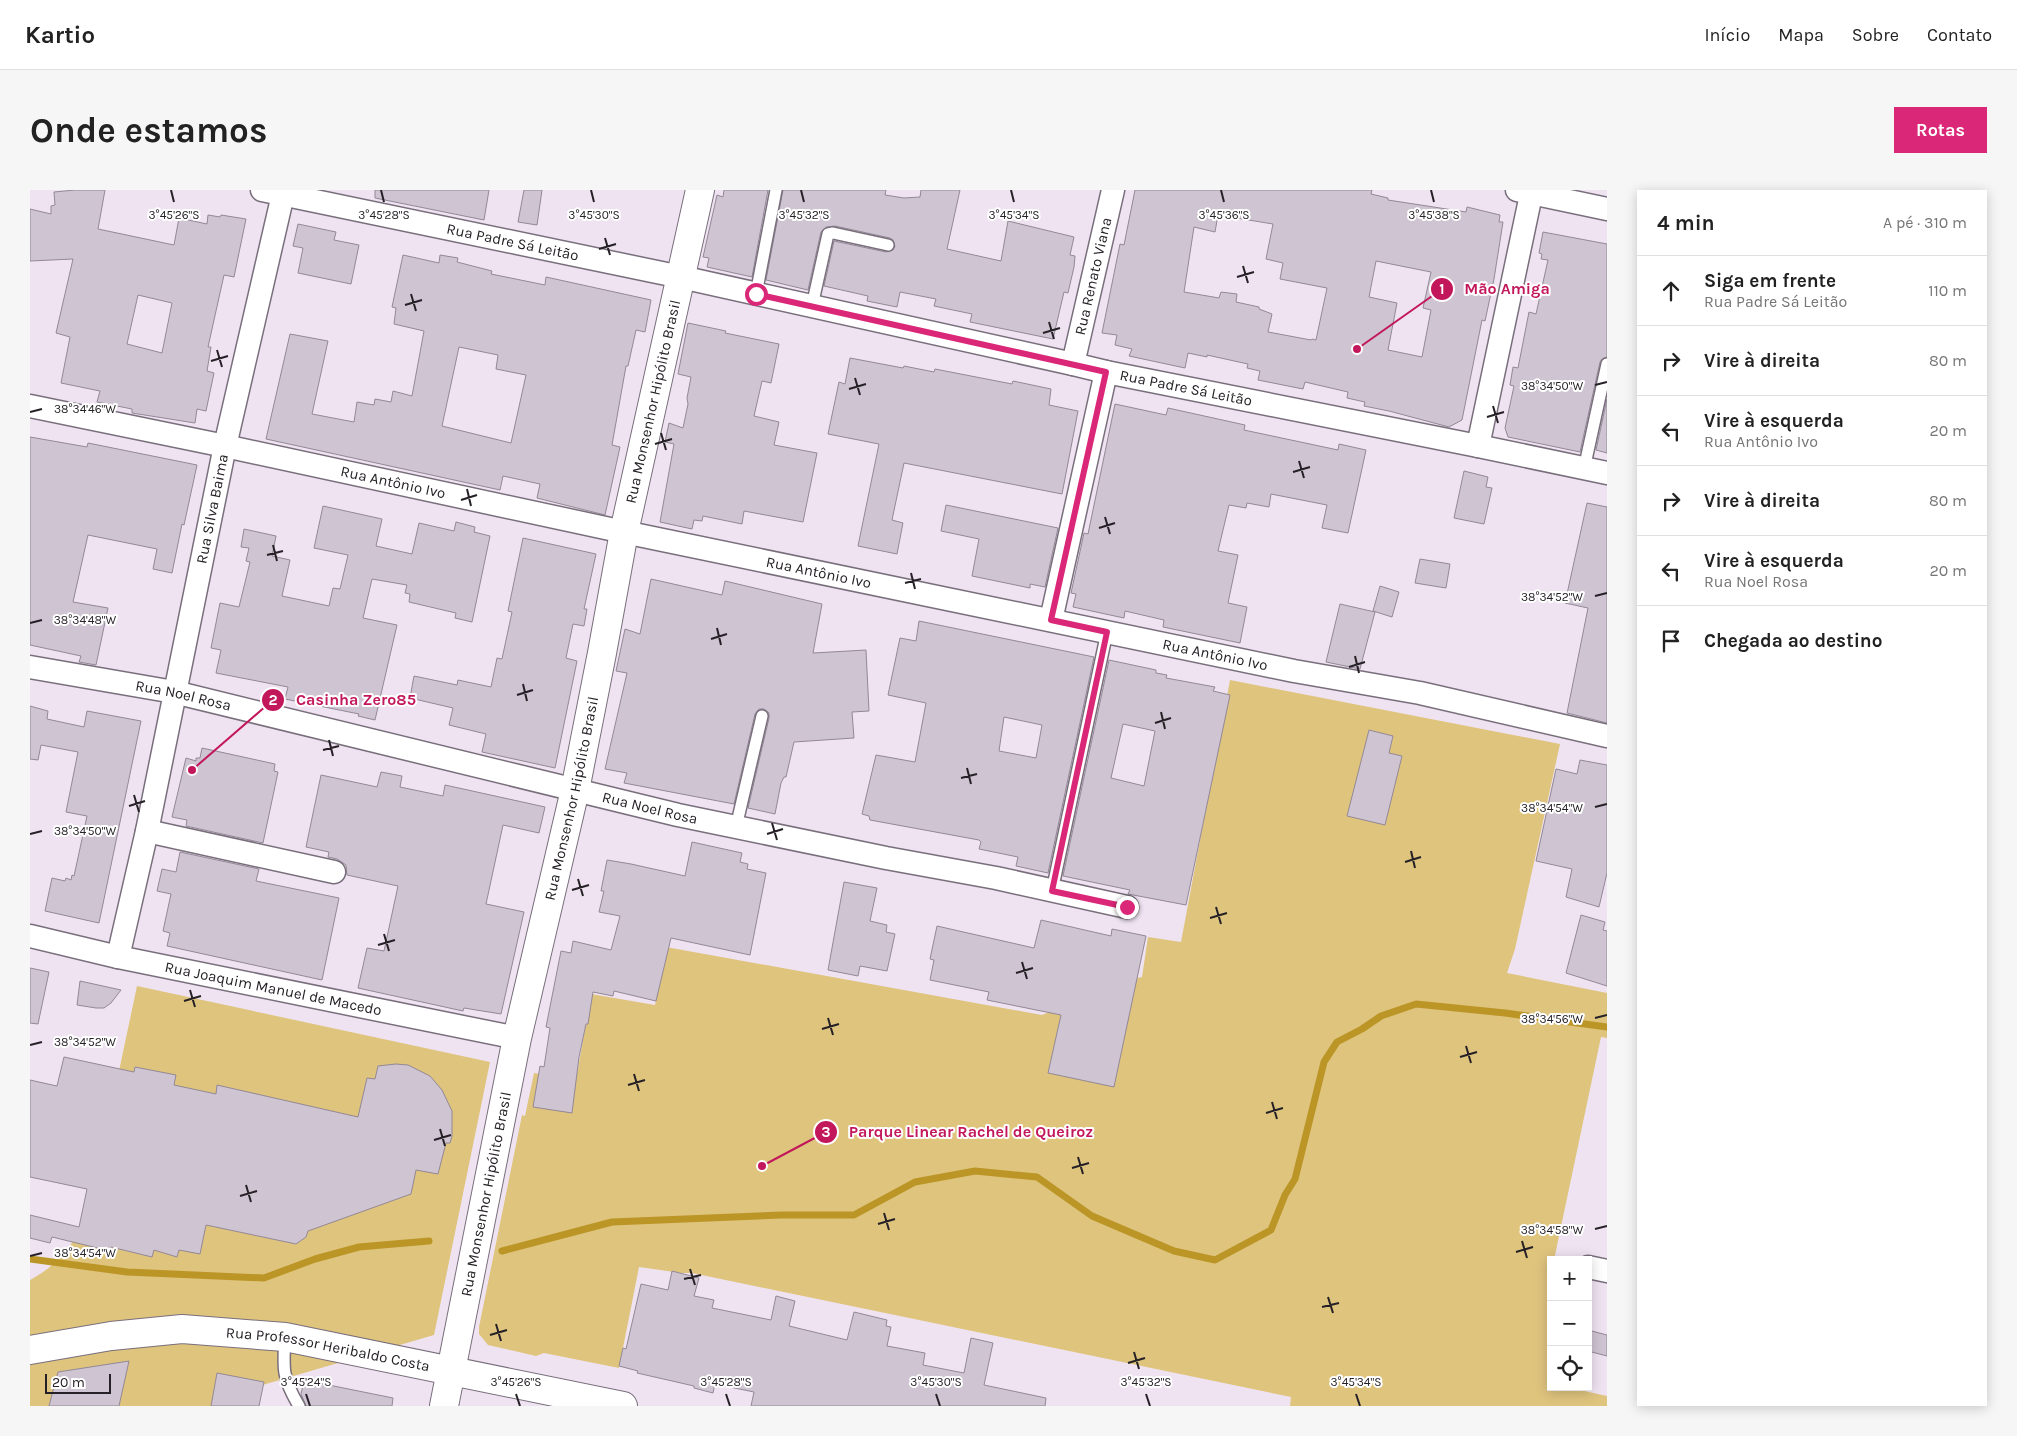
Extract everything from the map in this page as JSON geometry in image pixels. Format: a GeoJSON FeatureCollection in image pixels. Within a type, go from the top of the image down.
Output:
{"type":"FeatureCollection","features":[{"type":"Feature","properties":{"kind":"main road","name":"Rua Monsenhor Hipólito Brasil"},"geometry":{"type":"LineString","coordinates":[[444,1406],[516,1038],[575,790],[624,532],[700,190]]}},
{"type":"Feature","properties":{"kind":"main road","name":"Rua Professor Heribaldo Costa"},"geometry":{"type":"LineString","coordinates":[[30,1350],[111,1336],[182,1329],[286,1337],[623,1406]]}},
{"type":"Feature","properties":{"kind":"street","name":"Rua Renato Viana"},"geometry":{"type":"LineString","coordinates":[[1073,364],[1113,190]]}},
{"type":"Feature","properties":{"kind":"street","name":"Rua Padre Sá Leitão"},"geometry":{"type":"LineString","coordinates":[[276,191],[812,306],[1106,372],[1478,446],[1607,474]]}},
{"type":"Feature","properties":{"kind":"street","name":"Rua Silva Baima"},"geometry":{"type":"LineString","coordinates":[[118,957],[147,831],[276,191]]}},
{"type":"Feature","properties":{"kind":"street"},"geometry":{"type":"LineString","coordinates":[[1478,446],[1527,191],[1607,209]]}},
{"type":"Feature","properties":{"kind":"street"},"geometry":{"type":"LineString","coordinates":[[1051,620],[1106,372]]}},
{"type":"Feature","properties":{"kind":"street","name":"Rua Antônio Ivo"},"geometry":{"type":"LineString","coordinates":[[30,406],[1294,671],[1420,693],[1607,736]]}},
{"type":"Feature","properties":{"kind":"street","name":"Rua Noel Rosa"},"geometry":{"type":"LineString","coordinates":[[30,667],[174,692],[678,815],[1127,907]]}},
{"type":"Feature","properties":{"kind":"street"},"geometry":{"type":"LineString","coordinates":[[147,831],[334,872]]}},
{"type":"Feature","properties":{"kind":"street","name":"Rua Joaquim Manuel de Macedo"},"geometry":{"type":"LineString","coordinates":[[30,936],[118,957],[516,1038]]}},
{"type":"Feature","properties":{"kind":"street"},"geometry":{"type":"LineString","coordinates":[[1592,1269],[1607,1272]]}},
{"type":"Feature","properties":{"kind":"lane"},"geometry":{"type":"LineString","coordinates":[[756,294],[776,190]]}},
{"type":"Feature","properties":{"kind":"lane"},"geometry":{"type":"LineString","coordinates":[[812,306],[828,234],[833,233],[888,245]]}},
{"type":"Feature","properties":{"kind":"lane"},"geometry":{"type":"LineString","coordinates":[[1584,469],[1607,364]]}},
{"type":"Feature","properties":{"kind":"lane"},"geometry":{"type":"LineString","coordinates":[[1052,891],[1107,632]]}},
{"type":"Feature","properties":{"kind":"lane"},"geometry":{"type":"LineString","coordinates":[[736,827],[762,716]]}},
{"type":"Feature","properties":{"kind":"lane"},"geometry":{"type":"LineString","coordinates":[[286,1337],[283,1368],[288,1388],[299,1406]]}},
{"type":"Feature","properties":{"kind":"shaded area"},"geometry":{"type":"Polygon","coordinates":[[[1230,680],[1560,744],[1515,949],[1507,973],[1607,993],[1607,1038],[1601,1037],[1555,1256],[1547,1256],[1547,1391],[1584,1391],[1607,1396],[1607,1406],[1290,1406],[1291,1397],[692,1273],[639,1267],[619,1368],[544,1353],[536,1356],[488,1345],[479,1334],[522,1115],[525,1116],[534,1073],[576,1080],[591,994],[655,1005],[666,947],[1042,1015],[1128,980],[1142,977],[1148,937],[1181,942],[1230,680]]]}},
{"type":"Feature","properties":{"kind":"shaded area"},"geometry":{"type":"Polygon","coordinates":[[[137,986],[490,1062],[434,1335],[245,1390],[224,1406],[30,1406],[30,1280],[51,1266],[67,1250],[90,1208],[137,986]]]}},
{"type":"Feature","properties":{"kind":"building"},"geometry":{"type":"Polygon","coordinates":[[[105,190],[98,229],[174,245],[179,218],[207,224],[208,215],[246,219],[234,277],[224,275],[208,347],[211,347],[207,371],[214,373],[206,411],[197,409],[195,423],[132,413],[132,409],[97,402],[100,391],[61,383],[70,337],[56,333],[73,259],[30,261],[30,209],[51,214],[51,206],[55,205],[54,192],[105,190]],[[138,295],[127,344],[162,353],[172,303],[138,295]]]}},
{"type":"Feature","properties":{"kind":"building"},"geometry":{"type":"Polygon","coordinates":[[[375,190],[489,190],[484,220],[375,198],[375,190]]]}},
{"type":"Feature","properties":{"kind":"building"},"geometry":{"type":"Polygon","coordinates":[[[524,190],[542,190],[537,225],[518,222],[524,190]]]}},
{"type":"Feature","properties":{"kind":"building"},"geometry":{"type":"Polygon","coordinates":[[[724,190],[768,190],[752,277],[707,267],[709,258],[703,257],[717,195],[723,197],[724,190]]]}},
{"type":"Feature","properties":{"kind":"building"},"geometry":{"type":"Polygon","coordinates":[[[783,190],[886,190],[885,195],[904,198],[920,197],[921,190],[960,190],[947,249],[1001,261],[1008,221],[1074,237],[1070,255],[1075,256],[1074,267],[1068,293],[1064,292],[1053,339],[970,322],[972,314],[934,306],[936,299],[900,292],[897,307],[867,301],[868,296],[824,286],[834,241],[886,252],[893,250],[895,246],[890,238],[835,226],[826,227],[821,232],[808,290],[766,280],[783,190]]]}},
{"type":"Feature","properties":{"kind":"building"},"geometry":{"type":"Polygon","coordinates":[[[1135,190],[1372,190],[1371,194],[1388,198],[1388,200],[1466,212],[1467,207],[1500,215],[1499,222],[1503,222],[1494,279],[1485,321],[1482,320],[1462,420],[1449,427],[1364,406],[1365,402],[1347,398],[1348,392],[1305,382],[1303,389],[1258,380],[1260,371],[1247,368],[1248,364],[1207,355],[1207,357],[1188,353],[1185,368],[1129,356],[1132,349],[1115,345],[1117,335],[1102,333],[1120,244],[1124,245],[1135,190]],[[1218,215],[1215,232],[1194,227],[1184,292],[1219,298],[1221,292],[1237,294],[1236,302],[1259,307],[1259,309],[1272,314],[1268,332],[1316,340],[1327,288],[1280,279],[1283,263],[1266,259],[1273,224],[1218,215]],[[1376,261],[1369,297],[1397,303],[1388,350],[1422,357],[1431,310],[1423,308],[1431,272],[1376,261]]]}},
{"type":"Feature","properties":{"kind":"building"},"geometry":{"type":"Polygon","coordinates":[[[298,224],[336,232],[334,240],[359,245],[351,284],[298,273],[303,248],[293,246],[298,224]]]}},
{"type":"Feature","properties":{"kind":"building"},"geometry":{"type":"Polygon","coordinates":[[[1543,232],[1607,244],[1607,357],[1600,362],[1580,452],[1508,437],[1505,428],[1514,386],[1510,385],[1513,367],[1518,368],[1529,312],[1536,314],[1548,260],[1541,259],[1542,254],[1539,253],[1543,232]]]}},
{"type":"Feature","properties":{"kind":"building"},"geometry":{"type":"Polygon","coordinates":[[[403,255],[439,263],[440,255],[458,258],[457,262],[492,271],[491,274],[545,285],[546,277],[651,300],[645,332],[636,330],[628,366],[626,366],[612,445],[620,447],[605,515],[537,498],[540,484],[503,476],[500,490],[266,439],[290,334],[328,341],[312,414],[354,422],[357,402],[374,405],[375,399],[391,402],[393,391],[412,396],[424,331],[394,324],[396,308],[392,307],[403,255]],[[459,347],[442,426],[511,443],[526,375],[496,369],[498,355],[459,347]]]}},
{"type":"Feature","properties":{"kind":"building"},"geometry":{"type":"Polygon","coordinates":[[[688,323],[779,344],[771,383],[762,381],[754,416],[779,422],[774,445],[817,453],[803,522],[744,511],[742,524],[703,516],[702,521],[694,520],[692,529],[660,522],[674,444],[665,442],[669,423],[683,428],[688,404],[687,398],[691,377],[678,374],[688,323]]]}},
{"type":"Feature","properties":{"kind":"building"},"geometry":{"type":"Polygon","coordinates":[[[850,358],[903,368],[904,366],[934,372],[935,369],[1012,384],[1013,381],[1051,389],[1049,405],[1078,411],[1062,494],[904,463],[892,520],[903,523],[897,554],[858,546],[879,444],[828,434],[839,382],[845,384],[850,358]]]}},
{"type":"Feature","properties":{"kind":"building"},"geometry":{"type":"Polygon","coordinates":[[[1607,399],[1607,453],[1596,450],[1607,399]]]}},
{"type":"Feature","properties":{"kind":"building"},"geometry":{"type":"Polygon","coordinates":[[[1115,404],[1166,415],[1168,408],[1245,425],[1244,430],[1338,450],[1339,444],[1366,450],[1348,533],[1322,528],[1327,505],[1271,494],[1269,507],[1247,503],[1246,508],[1229,505],[1218,551],[1238,555],[1228,603],[1247,607],[1240,643],[1163,627],[1164,620],[1125,611],[1124,618],[1073,607],[1076,594],[1071,593],[1084,533],[1088,534],[1115,404]]]}},
{"type":"Feature","properties":{"kind":"building"},"geometry":{"type":"Polygon","coordinates":[[[30,437],[87,447],[88,443],[197,465],[172,573],[153,569],[157,549],[88,535],[73,602],[108,608],[96,665],[79,662],[81,656],[30,645],[30,437]]]}},
{"type":"Feature","properties":{"kind":"building"},"geometry":{"type":"Polygon","coordinates":[[[1464,471],[1488,477],[1486,487],[1492,488],[1484,524],[1454,518],[1464,471]]]}},
{"type":"Feature","properties":{"kind":"building"},"geometry":{"type":"Polygon","coordinates":[[[1587,503],[1607,507],[1607,723],[1567,713],[1588,608],[1565,603],[1587,503]]]}},
{"type":"Feature","properties":{"kind":"building"},"geometry":{"type":"Polygon","coordinates":[[[946,505],[1058,528],[1045,587],[1030,584],[1030,588],[972,576],[979,539],[941,531],[946,505]]]}},
{"type":"Feature","properties":{"kind":"building"},"geometry":{"type":"Polygon","coordinates":[[[323,506],[382,519],[376,546],[412,554],[419,523],[454,531],[456,522],[475,527],[474,532],[490,536],[472,622],[455,618],[456,613],[409,602],[410,594],[405,593],[407,585],[372,579],[363,618],[397,625],[375,720],[358,716],[359,714],[285,699],[288,687],[216,673],[221,650],[211,648],[220,603],[239,607],[250,562],[246,561],[249,548],[241,547],[244,529],[276,536],[272,556],[290,560],[282,596],[329,606],[333,588],[340,589],[348,555],[314,548],[323,506]]]}},
{"type":"Feature","properties":{"kind":"building"},"geometry":{"type":"Polygon","coordinates":[[[523,538],[596,554],[584,609],[587,609],[584,626],[573,624],[566,658],[577,661],[555,768],[482,752],[486,734],[449,725],[453,708],[410,698],[414,676],[457,685],[458,680],[491,687],[497,658],[502,659],[512,612],[508,611],[523,538]]]}},
{"type":"Feature","properties":{"kind":"building"},"geometry":{"type":"Polygon","coordinates":[[[1420,559],[1450,564],[1446,588],[1415,583],[1420,559]]]}},
{"type":"Feature","properties":{"kind":"building"},"geometry":{"type":"Polygon","coordinates":[[[651,579],[722,595],[725,581],[822,604],[813,653],[866,650],[869,711],[852,712],[854,738],[794,742],[786,777],[784,777],[781,783],[775,814],[748,808],[769,718],[769,713],[764,709],[759,709],[755,714],[734,804],[624,783],[627,773],[605,769],[627,673],[616,671],[625,629],[640,634],[651,579]]]}},
{"type":"Feature","properties":{"kind":"building"},"geometry":{"type":"Polygon","coordinates":[[[1380,586],[1399,592],[1392,617],[1373,611],[1380,586]]]}},
{"type":"Feature","properties":{"kind":"building"},"geometry":{"type":"Polygon","coordinates":[[[1340,604],[1375,612],[1360,669],[1326,662],[1340,604]]]}},
{"type":"Feature","properties":{"kind":"building"},"geometry":{"type":"Polygon","coordinates":[[[919,621],[1094,657],[1048,873],[1016,866],[1018,857],[979,849],[981,842],[979,840],[870,820],[869,816],[862,814],[876,755],[915,762],[926,703],[888,695],[900,638],[916,641],[919,621]],[[1004,717],[999,751],[1036,758],[1042,725],[1004,717]]]}},
{"type":"Feature","properties":{"kind":"building"},"geometry":{"type":"Polygon","coordinates":[[[1109,660],[1156,670],[1156,673],[1167,675],[1166,678],[1215,687],[1213,691],[1230,695],[1186,905],[1128,894],[1130,890],[1063,876],[1109,660]],[[1123,724],[1111,778],[1144,786],[1155,731],[1123,724]]]}},
{"type":"Feature","properties":{"kind":"building"},"geometry":{"type":"Polygon","coordinates":[[[30,706],[48,711],[47,719],[84,727],[87,711],[141,721],[99,923],[45,911],[52,878],[65,881],[66,878],[71,880],[72,875],[74,876],[87,816],[66,812],[78,752],[41,745],[38,760],[30,759],[30,706]]]}},
{"type":"Feature","properties":{"kind":"building"},"geometry":{"type":"Polygon","coordinates":[[[1369,730],[1393,736],[1389,753],[1402,756],[1385,825],[1347,816],[1369,730]]]}},
{"type":"Feature","properties":{"kind":"building"},"geometry":{"type":"Polygon","coordinates":[[[202,748],[275,764],[274,771],[278,772],[263,843],[186,826],[187,820],[172,817],[186,758],[196,761],[196,758],[200,758],[202,748]]]}},
{"type":"Feature","properties":{"kind":"building"},"geometry":{"type":"Polygon","coordinates":[[[1580,760],[1607,765],[1607,873],[1599,907],[1566,897],[1572,869],[1536,861],[1556,769],[1577,774],[1580,760]]]}},
{"type":"Feature","properties":{"kind":"building"},"geometry":{"type":"Polygon","coordinates":[[[381,772],[402,776],[400,787],[443,796],[445,785],[545,807],[539,833],[503,825],[486,904],[524,912],[501,1014],[464,1008],[463,1011],[358,988],[367,948],[384,951],[398,886],[347,875],[346,865],[337,859],[328,857],[329,852],[306,847],[321,775],[377,787],[381,772]]]}},
{"type":"Feature","properties":{"kind":"building"},"geometry":{"type":"Polygon","coordinates":[[[692,842],[742,853],[740,862],[748,864],[747,869],[766,873],[750,955],[671,938],[656,1001],[614,991],[613,996],[593,992],[588,1024],[586,1024],[579,1057],[572,1113],[533,1107],[540,1066],[544,1067],[550,1028],[546,1027],[561,951],[571,953],[573,941],[611,950],[620,916],[599,912],[604,891],[601,891],[607,860],[685,876],[692,842]]]}},
{"type":"Feature","properties":{"kind":"building"},"geometry":{"type":"Polygon","coordinates":[[[180,852],[259,869],[256,881],[339,898],[322,980],[167,946],[170,933],[163,931],[171,894],[157,891],[162,869],[176,872],[180,852]]]}},
{"type":"Feature","properties":{"kind":"building"},"geometry":{"type":"Polygon","coordinates":[[[844,882],[877,888],[870,921],[887,925],[886,932],[895,934],[887,971],[860,966],[858,976],[828,970],[844,882]]]}},
{"type":"Feature","properties":{"kind":"building"},"geometry":{"type":"Polygon","coordinates":[[[1581,915],[1605,922],[1603,930],[1607,931],[1607,986],[1566,973],[1581,915]]]}},
{"type":"Feature","properties":{"kind":"building"},"geometry":{"type":"Polygon","coordinates":[[[1041,920],[1111,936],[1112,929],[1146,936],[1114,1087],[1048,1073],[1061,1015],[987,1000],[989,992],[930,980],[934,960],[930,959],[937,926],[1034,948],[1041,920]]]}},
{"type":"Feature","properties":{"kind":"building"},"geometry":{"type":"Polygon","coordinates":[[[30,968],[49,972],[38,1024],[30,1023],[30,968]]]}},
{"type":"Feature","properties":{"kind":"building"},"geometry":{"type":"Polygon","coordinates":[[[80,981],[121,990],[111,1003],[104,1008],[77,1005],[80,981]]]}},
{"type":"Feature","properties":{"kind":"building"},"geometry":{"type":"Polygon","coordinates":[[[64,1057],[134,1072],[135,1067],[176,1075],[174,1085],[216,1094],[217,1085],[358,1117],[367,1078],[375,1079],[378,1066],[408,1065],[430,1076],[442,1090],[452,1111],[452,1136],[450,1143],[446,1143],[438,1174],[416,1170],[411,1194],[308,1231],[306,1237],[296,1244],[206,1225],[200,1254],[179,1250],[177,1257],[154,1250],[152,1257],[111,1247],[110,1251],[52,1237],[50,1243],[30,1238],[30,1215],[79,1227],[87,1189],[30,1177],[30,1080],[57,1086],[64,1057]]]}},
{"type":"Feature","properties":{"kind":"building"},"geometry":{"type":"Polygon","coordinates":[[[672,1271],[699,1278],[694,1296],[714,1300],[712,1308],[771,1320],[776,1296],[795,1301],[789,1326],[847,1340],[854,1312],[887,1320],[886,1326],[891,1327],[887,1346],[925,1353],[923,1365],[964,1373],[971,1338],[993,1343],[984,1385],[1046,1398],[1045,1406],[751,1406],[754,1392],[715,1384],[713,1393],[694,1388],[694,1386],[637,1373],[638,1371],[619,1366],[623,1348],[626,1349],[641,1284],[668,1290],[672,1271]]]}},
{"type":"Feature","properties":{"kind":"building"},"geometry":{"type":"Polygon","coordinates":[[[1592,1331],[1607,1335],[1607,1356],[1592,1352],[1592,1331]]]}},
{"type":"Feature","properties":{"kind":"building"},"geometry":{"type":"Polygon","coordinates":[[[129,1361],[119,1406],[49,1406],[58,1372],[129,1361]]]}},
{"type":"Feature","properties":{"kind":"building"},"geometry":{"type":"Polygon","coordinates":[[[217,1373],[264,1382],[259,1406],[211,1406],[217,1373]]]}},
{"type":"Feature","properties":{"kind":"building"},"geometry":{"type":"Polygon","coordinates":[[[304,1380],[393,1398],[392,1406],[306,1406],[301,1394],[304,1380]]]}},
{"type":"Feature","properties":{"kind":"waterway"},"geometry":{"type":"LineString","coordinates":[[502,1251],[612,1222],[782,1215],[854,1215],[915,1182],[975,1171],[1037,1177],[1092,1216],[1174,1251],[1215,1260],[1271,1230],[1285,1195],[1295,1179],[1324,1062],[1337,1042],[1362,1029],[1381,1016],[1416,1004],[1505,1013],[1607,1027]]}},
{"type":"Feature","properties":{"kind":"waterway"},"geometry":{"type":"LineString","coordinates":[[30,1259],[127,1272],[264,1278],[315,1259],[359,1247],[429,1241]]}},
{"type":"Feature","properties":{"kind":"place","name":"Mão Amiga"},"geometry":{"type":"Point","coordinates":[1357,349]}},
{"type":"Feature","properties":{"kind":"place","name":"Casinha Zero85"},"geometry":{"type":"Point","coordinates":[192,770]}},
{"type":"Feature","properties":{"kind":"place","name":"Parque Linear Rachel de Queiroz"},"geometry":{"type":"Point","coordinates":[762,1166]}},
{"type":"Feature","properties":{"kind":"route"},"geometry":{"type":"LineString","coordinates":[[756,294],[1106,372],[1051,620],[1107,632],[1052,891],[1127,907]]}}]}
